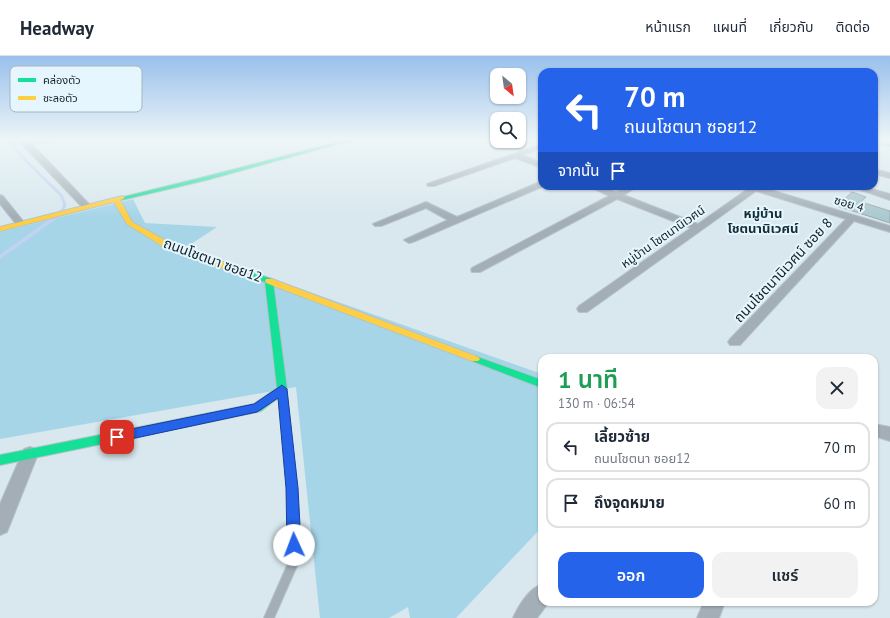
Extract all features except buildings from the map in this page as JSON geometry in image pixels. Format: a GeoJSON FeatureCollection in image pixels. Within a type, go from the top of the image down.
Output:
{"type":"FeatureCollection","features":[{"type":"Feature","properties":{"kind":"street"},"geometry":{"type":"LineString","coordinates":[[47,165],[86,206]]}},
{"type":"Feature","properties":{"kind":"street"},"geometry":{"type":"LineString","coordinates":[[0,229],[116,198],[206,179],[257,165]]}},
{"type":"Feature","properties":{"kind":"street"},"geometry":{"type":"LineString","coordinates":[[431,184],[485,165]]}},
{"type":"Feature","properties":{"kind":"street"},"geometry":{"type":"LineString","coordinates":[[878,172],[890,176]]}},
{"type":"Feature","properties":{"kind":"street"},"geometry":{"type":"LineString","coordinates":[[409,240],[538,186]]}},
{"type":"Feature","properties":{"kind":"street"},"geometry":{"type":"LineString","coordinates":[[603,190],[699,228]]}},
{"type":"Feature","properties":{"kind":"street"},"geometry":{"type":"LineString","coordinates":[[476,270],[626,190]]}},
{"type":"Feature","properties":{"kind":"street","name":"หมู่บ้าน โชตนานิเวศน์"},"geometry":{"type":"LineString","coordinates":[[583,309],[753,190]]}},
{"type":"Feature","properties":{"kind":"street","name":"ซอย 4"},"geometry":{"type":"LineString","coordinates":[[766,190],[890,229]]}},
{"type":"Feature","properties":{"kind":"street"},"geometry":{"type":"LineString","coordinates":[[866,190],[890,197]]}},
{"type":"Feature","properties":{"kind":"street","name":"ถนนโชตนา ซอย12"},"geometry":{"type":"LineString","coordinates":[[116,198],[129,223],[167,245],[269,281],[282,389]]}},
{"type":"Feature","properties":{"kind":"street"},"geometry":{"type":"LineString","coordinates":[[0,199],[20,223]]}},
{"type":"Feature","properties":{"kind":"street"},"geometry":{"type":"LineString","coordinates":[[378,224],[426,205],[456,220]]}},
{"type":"Feature","properties":{"kind":"street","name":"ถนนโชตนานิเวศน์ ซอย 8"},"geometry":{"type":"LineString","coordinates":[[736,342],[852,218]]}},
{"type":"Feature","properties":{"kind":"street"},"geometry":{"type":"LineString","coordinates":[[269,281],[538,382]]}},
{"type":"Feature","properties":{"kind":"street"},"geometry":{"type":"LineString","coordinates":[[0,460],[257,408],[282,389]]}},
{"type":"Feature","properties":{"kind":"street"},"geometry":{"type":"LineString","coordinates":[[878,431],[890,434]]}},
{"type":"Feature","properties":{"kind":"street"},"geometry":{"type":"LineString","coordinates":[[0,526],[30,454]]}},
{"type":"Feature","properties":{"kind":"street"},"geometry":{"type":"LineString","coordinates":[[524,618],[538,599]]}},
{"type":"Feature","properties":{"kind":"street"},"geometry":{"type":"LineString","coordinates":[[708,618],[713,606]]}},
{"type":"Feature","properties":{"kind":"lane"},"geometry":{"type":"LineString","coordinates":[[269,618],[295,559],[292,488],[282,389]]}},
{"type":"Feature","properties":{"kind":"shaded area"},"geometry":{"type":"Polygon","coordinates":[[[133,199],[145,223],[217,227],[185,248],[538,373],[538,531],[456,618],[410,618],[408,607],[389,618],[320,618],[296,387],[0,439],[0,232],[133,199]]]}},
{"type":"Feature","properties":{"kind":"waterway"},"geometry":{"type":"LineString","coordinates":[[30,165],[61,195],[65,205],[60,215]]}},
{"type":"Feature","properties":{"kind":"waterway"},"geometry":{"type":"LineString","coordinates":[[0,257],[60,214]]}},
{"type":"Feature","properties":{"kind":"traffic: fast"},"geometry":{"type":"LineString","coordinates":[[122,198],[205,179],[256,165]]}},
{"type":"Feature","properties":{"kind":"traffic: fast"},"geometry":{"type":"LineString","coordinates":[[0,460],[257,408],[282,389],[269,281],[248,274]]}},
{"type":"Feature","properties":{"kind":"traffic: fast"},"geometry":{"type":"LineString","coordinates":[[475,359],[538,383]]}},
{"type":"Feature","properties":{"kind":"traffic: slow"},"geometry":{"type":"LineString","coordinates":[[0,229],[122,198]]}},
{"type":"Feature","properties":{"kind":"traffic: slow"},"geometry":{"type":"LineString","coordinates":[[116,199],[129,223],[167,245],[248,274]]}},
{"type":"Feature","properties":{"kind":"traffic: slow"},"geometry":{"type":"LineString","coordinates":[[269,281],[475,359]]}},
{"type":"Feature","properties":{"kind":"district","name":"หมู่บ้าน โชตนานิเวศน์"},"geometry":{"type":"Point","coordinates":[763,220]}},
{"type":"Feature","properties":{"kind":"route"},"geometry":{"type":"LineString","coordinates":[[117,437],[257,408],[282,389],[292,488],[294,545]]}}]}
